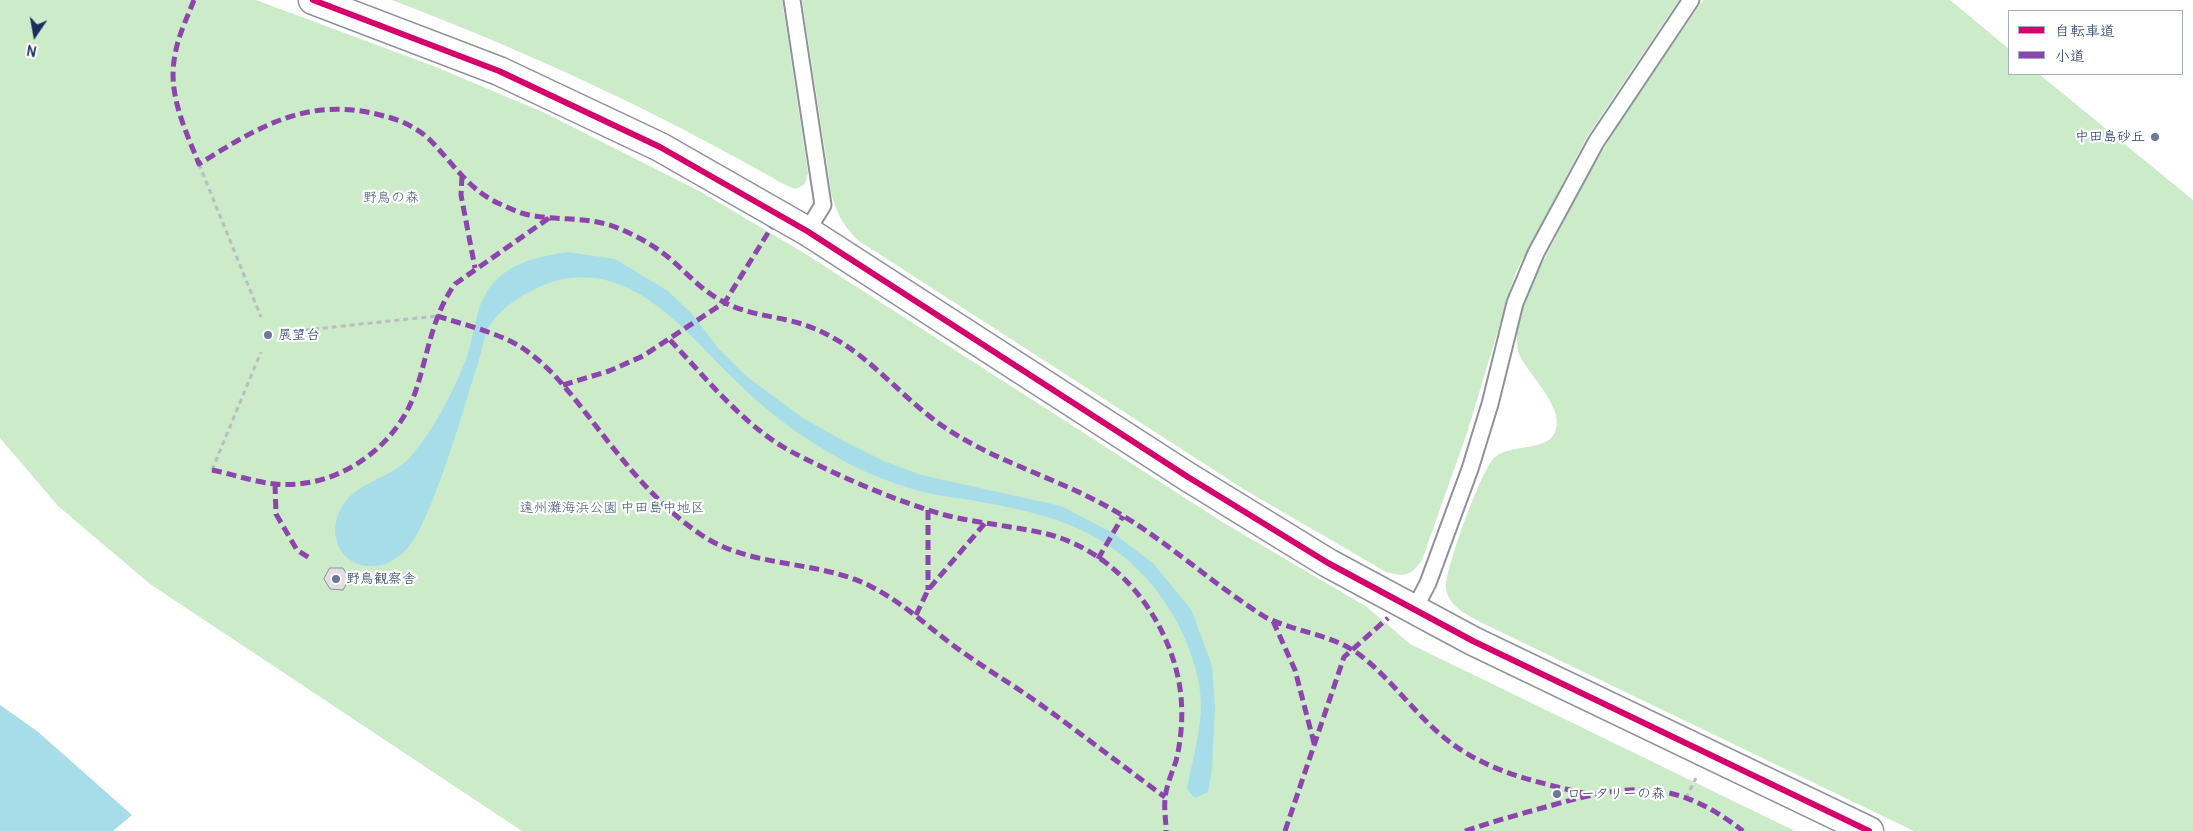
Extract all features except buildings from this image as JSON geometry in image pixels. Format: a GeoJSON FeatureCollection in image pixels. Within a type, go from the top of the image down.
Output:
{"type":"FeatureCollection","features":[{"type":"Feature","properties":{"kind":"street"},"geometry":{"type":"LineString","coordinates":[[313,0],[444,49],[553,95],[660,147],[807,231],[1235,507],[1328,563],[1414,610],[1869,831]]}},
{"type":"Feature","properties":{"kind":"lane"},"geometry":{"type":"LineString","coordinates":[[792,0],[823,205],[807,231]]}},
{"type":"Feature","properties":{"kind":"lane"},"geometry":{"type":"LineString","coordinates":[[1414,610],[1428,583],[1470,468],[1490,404],[1515,303],[1536,253],[1596,142],[1691,0]]}},
{"type":"Feature","properties":{"kind":"path"},"geometry":{"type":"LineString","coordinates":[[199,164],[261,317]]}},
{"type":"Feature","properties":{"kind":"path"},"geometry":{"type":"LineString","coordinates":[[287,332],[437,316]]}},
{"type":"Feature","properties":{"kind":"path"},"geometry":{"type":"LineString","coordinates":[[212,470],[261,352]]}},
{"type":"Feature","properties":{"kind":"path"},"geometry":{"type":"LineString","coordinates":[[1686,798],[1697,775]]}},
{"type":"Feature","properties":{"kind":"green space","name":"野鳥の森"},"geometry":{"type":"Polygon","coordinates":[[[0,0],[256,0],[436,67],[545,113],[703,193],[804,253],[1224,523],[1367,607],[1410,644],[1795,831],[522,831],[150,584],[58,506],[0,438],[0,0]]]}},
{"type":"Feature","properties":{"kind":"green space"},"geometry":{"type":"Polygon","coordinates":[[[392,0],[782,0],[808,173],[805,184],[796,189],[787,186],[690,133],[593,85],[494,41],[392,0]]]}},
{"type":"Feature","properties":{"kind":"green space"},"geometry":{"type":"Polygon","coordinates":[[[802,0],[1679,0],[1587,137],[1515,274],[1467,433],[1422,560],[1411,572],[1403,575],[1386,572],[1245,490],[859,241],[842,221],[832,197],[802,0]]]}},
{"type":"Feature","properties":{"kind":"green space"},"geometry":{"type":"Polygon","coordinates":[[[1703,0],[1950,0],[2008,48],[2008,75],[2040,75],[2193,200],[2193,831],[1914,831],[1482,623],[1459,609],[1450,600],[1446,587],[1451,561],[1465,519],[1489,465],[1495,457],[1503,452],[1547,441],[1556,429],[1557,420],[1554,410],[1518,352],[1518,323],[1532,285],[1581,188],[1636,98],[1703,0]]]}},
{"type":"Feature","properties":{"kind":"water"},"geometry":{"type":"Polygon","coordinates":[[[567,252],[615,259],[668,291],[691,313],[719,349],[746,376],[803,418],[842,440],[884,461],[921,475],[1061,506],[1113,533],[1153,563],[1192,611],[1212,666],[1215,708],[1212,770],[1208,792],[1195,798],[1187,789],[1201,715],[1200,688],[1191,654],[1177,621],[1168,606],[1147,579],[1128,560],[1109,545],[1088,533],[1045,516],[971,500],[926,493],[883,479],[848,463],[802,435],[768,410],[659,307],[636,292],[612,282],[586,277],[559,280],[529,292],[510,304],[494,319],[484,339],[446,465],[421,527],[413,540],[401,555],[382,565],[365,566],[356,563],[343,554],[336,539],[335,531],[341,508],[358,490],[402,465],[427,435],[449,397],[461,371],[468,353],[479,309],[485,294],[493,283],[514,267],[538,258],[567,252]]]}},
{"type":"Feature","properties":{"kind":"water"},"geometry":{"type":"Polygon","coordinates":[[[0,705],[37,731],[132,815],[113,831],[0,831],[0,705]]]}},
{"type":"Feature","properties":{"kind":"marked path"},"geometry":{"type":"LineString","coordinates":[[194,0],[176,48],[173,83],[179,111],[199,164],[265,127],[286,118],[309,112],[332,109],[357,110],[397,120],[416,129],[427,137],[463,177],[489,199],[529,215],[586,220],[620,229],[657,249],[706,291],[728,304],[746,311],[804,325],[836,339],[869,363],[933,419],[966,441],[1006,461],[1068,487],[1129,519],[1265,617],[1338,642],[1360,655],[1441,735],[1458,748],[1493,767],[1512,774],[1591,795]]}},
{"type":"Feature","properties":{"kind":"marked path"},"geometry":{"type":"LineString","coordinates":[[462,176],[461,195],[475,268]]}},
{"type":"Feature","properties":{"kind":"marked path"},"geometry":{"type":"LineString","coordinates":[[212,470],[267,483],[298,484],[320,480],[341,472],[361,461],[379,447],[395,430],[407,411],[416,390],[436,322],[447,296],[455,284],[549,218]]}},
{"type":"Feature","properties":{"kind":"marked path"},"geometry":{"type":"LineString","coordinates":[[563,385],[609,371],[643,356],[725,302],[771,228]]}},
{"type":"Feature","properties":{"kind":"marked path"},"geometry":{"type":"LineString","coordinates":[[437,316],[501,337],[532,355],[568,391],[641,482],[669,509],[700,534],[719,545],[740,553],[828,571],[850,577],[870,586],[906,608],[961,651],[1024,693],[1165,797]]}},
{"type":"Feature","properties":{"kind":"marked path"},"geometry":{"type":"LineString","coordinates":[[670,340],[741,415],[790,451],[866,487],[926,509],[958,518],[1051,535],[1096,555],[1115,570],[1147,607],[1160,628],[1170,650],[1177,673],[1182,706],[1181,728],[1176,761],[1166,794],[1166,831]]}},
{"type":"Feature","properties":{"kind":"marked path"},"geometry":{"type":"LineString","coordinates":[[275,484],[276,514],[297,550],[311,559]]}},
{"type":"Feature","properties":{"kind":"marked path"},"geometry":{"type":"LineString","coordinates":[[928,510],[928,590]]}},
{"type":"Feature","properties":{"kind":"marked path"},"geometry":{"type":"LineString","coordinates":[[1098,559],[1123,516]]}},
{"type":"Feature","properties":{"kind":"marked path"},"geometry":{"type":"LineString","coordinates":[[916,615],[928,590],[986,522]]}},
{"type":"Feature","properties":{"kind":"marked path"},"geometry":{"type":"LineString","coordinates":[[1285,831],[1344,657],[1388,618]]}},
{"type":"Feature","properties":{"kind":"marked path"},"geometry":{"type":"LineString","coordinates":[[1273,621],[1295,670],[1314,743]]}},
{"type":"Feature","properties":{"kind":"marked path"},"geometry":{"type":"LineString","coordinates":[[1465,831],[1581,798],[1606,792],[1630,790],[1652,790],[1674,794],[1696,802],[1719,814],[1743,831]]}},
{"type":"Feature","properties":{"kind":"cycle path"},"geometry":{"type":"LineString","coordinates":[[313,0],[499,71],[660,147],[807,231],[1188,477],[1328,563],[1473,641],[1869,831]]}},
{"type":"Feature","properties":{"kind":"place","name":"中田島砂丘"},"geometry":{"type":"Point","coordinates":[2155,137]}},
{"type":"Feature","properties":{"kind":"place","name":"展望台"},"geometry":{"type":"Point","coordinates":[268,335]}},
{"type":"Feature","properties":{"kind":"place","name":"野鳥観察舎"},"geometry":{"type":"Point","coordinates":[336,579]}},
{"type":"Feature","properties":{"kind":"place","name":"ロータリーの森"},"geometry":{"type":"Point","coordinates":[1557,794]}},
{"type":"Feature","properties":{"kind":"park label","name":"遠州灘海浜公園 中田島中地区"},"geometry":{"type":"Point","coordinates":[612,508]}}]}
